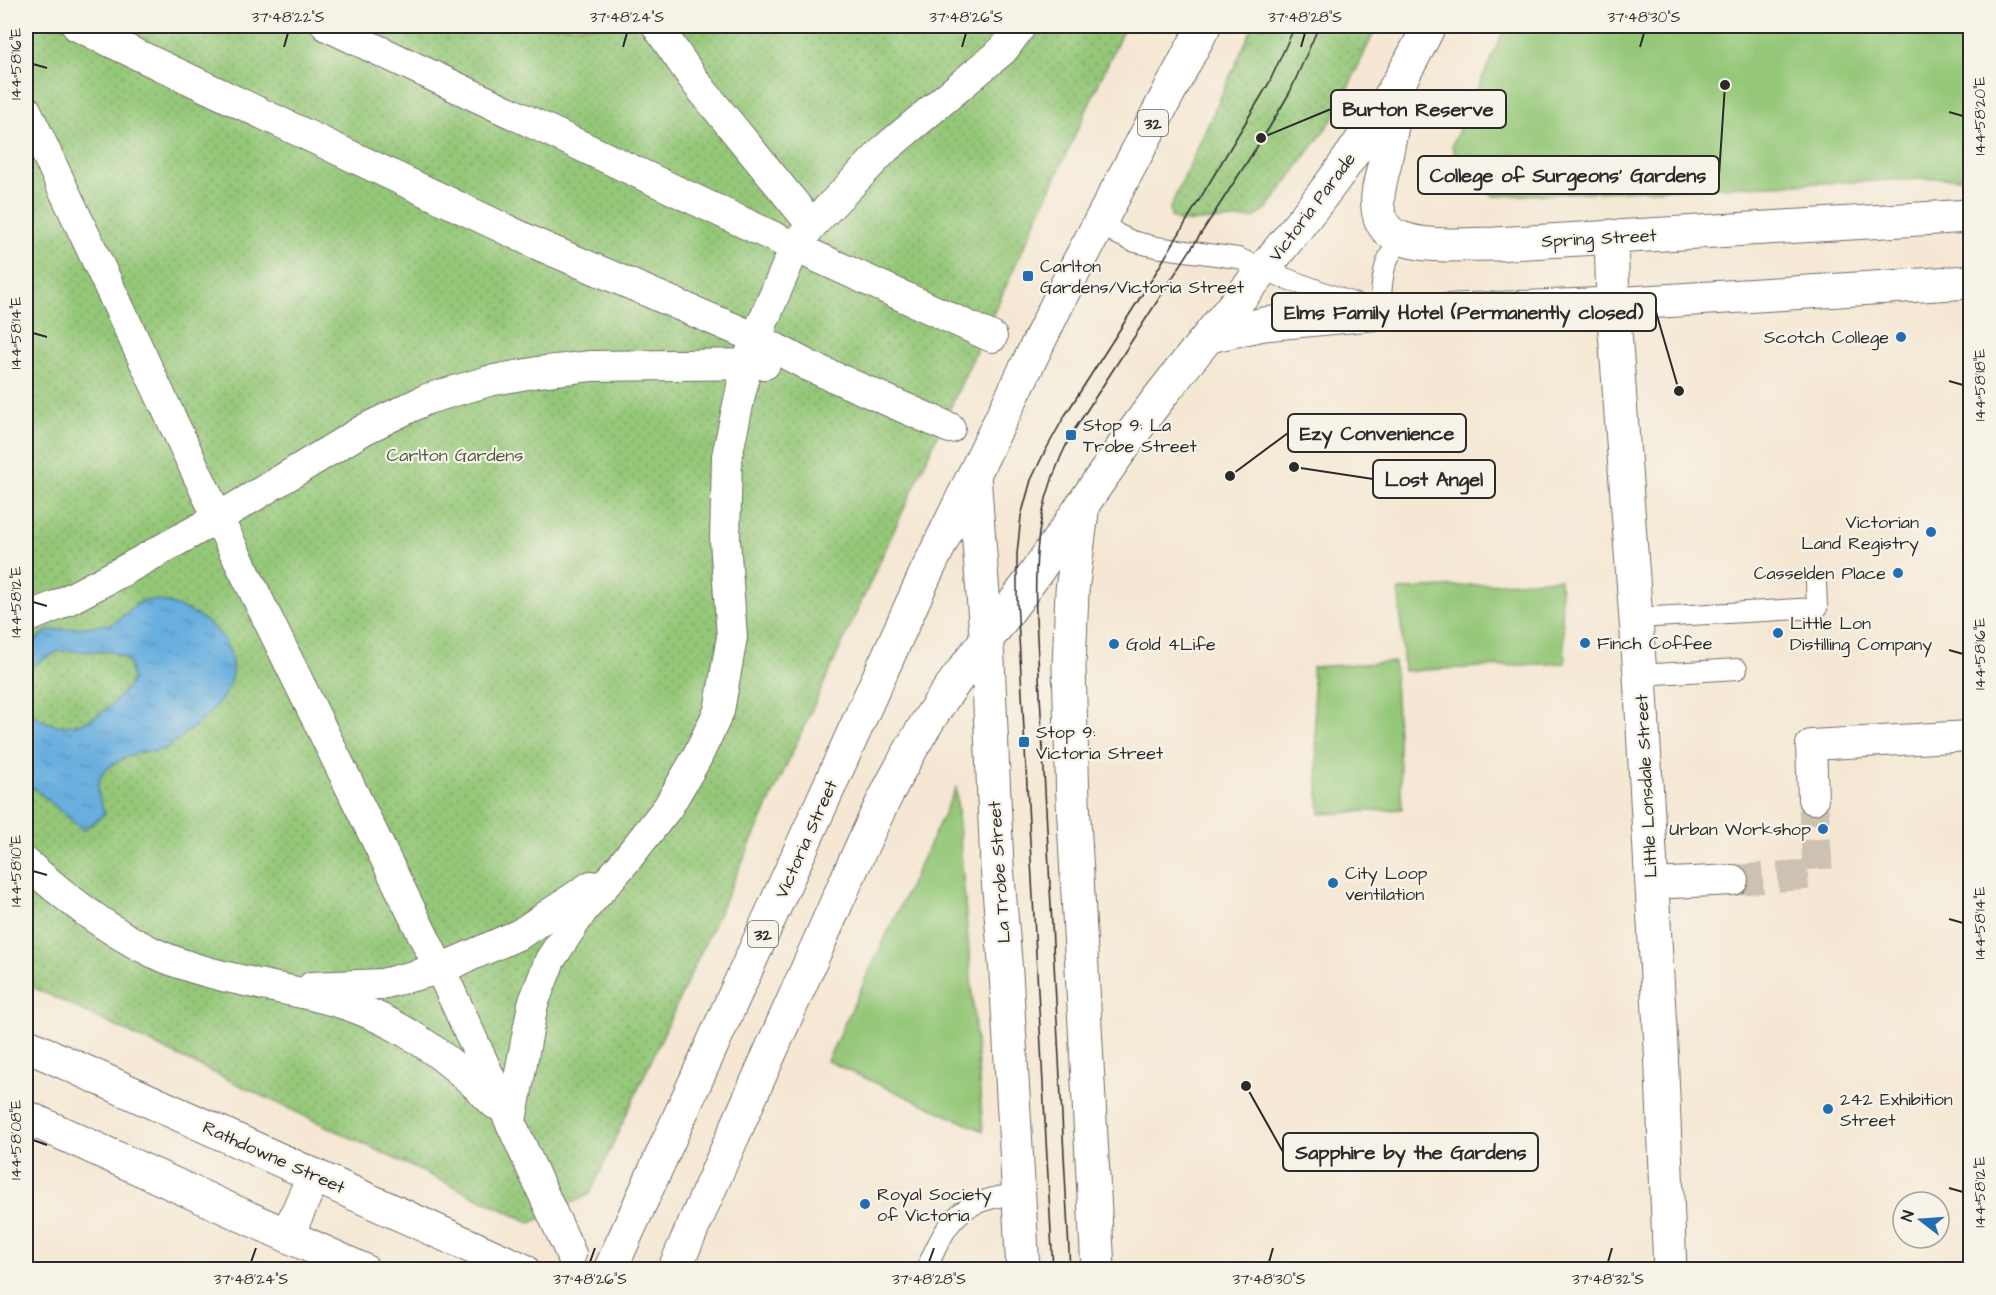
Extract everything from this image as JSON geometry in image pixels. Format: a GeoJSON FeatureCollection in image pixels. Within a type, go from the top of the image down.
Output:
{"type":"FeatureCollection","features":[{"type":"Feature","properties":{"kind":"street"},"geometry":{"type":"LineString","coordinates":[[77,26],[541,246],[751,350],[807,365],[950,428]]}},
{"type":"Feature","properties":{"kind":"street"},"geometry":{"type":"LineString","coordinates":[[327,26],[803,236],[992,337]]}},
{"type":"Feature","properties":{"kind":"street"},"geometry":{"type":"LineString","coordinates":[[657,26],[803,236]]}},
{"type":"Feature","properties":{"kind":"street"},"geometry":{"type":"LineString","coordinates":[[511,1121],[533,1004],[550,960],[583,910],[668,807],[696,759],[719,711],[732,637],[725,541],[727,456],[751,350],[803,236],[886,148],[1003,50],[1021,26]]}},
{"type":"Feature","properties":{"kind":"street","name":"32"},"geometry":{"type":"LineString","coordinates":[[974,475],[1064,290],[1204,26]]}},
{"type":"Feature","properties":{"kind":"street","name":"Victoria Parade"},"geometry":{"type":"LineString","coordinates":[[987,639],[1035,575],[1161,395],[1325,193],[1369,131],[1429,26]]}},
{"type":"Feature","properties":{"kind":"street"},"geometry":{"type":"LineString","coordinates":[[1401,78],[1378,207],[1381,222],[1386,229],[1403,239]]}},
{"type":"Feature","properties":{"kind":"street"},"geometry":{"type":"LineString","coordinates":[[26,110],[218,518],[440,969],[571,1254]]}},
{"type":"Feature","properties":{"kind":"street","name":"Spring Street"},"geometry":{"type":"LineString","coordinates":[[1403,239],[1418,243],[1462,244],[1971,216]]}},
{"type":"Feature","properties":{"kind":"street","name":"Little Lonsdale Street"},"geometry":{"type":"LineString","coordinates":[[1611,236],[1613,304],[1640,675],[1670,1269]]}},
{"type":"Feature","properties":{"kind":"street"},"geometry":{"type":"LineString","coordinates":[[1210,336],[1272,322],[1380,314],[1613,304],[1971,282]]}},
{"type":"Feature","properties":{"kind":"street"},"geometry":{"type":"LineString","coordinates":[[26,618],[58,605],[111,578],[218,518],[364,429],[427,399],[489,381],[538,372],[751,350]]}},
{"type":"Feature","properties":{"kind":"street","name":"La Trobe Street"},"geometry":{"type":"LineString","coordinates":[[974,475],[987,639],[997,866],[1006,973],[1023,1269]]}},
{"type":"Feature","properties":{"kind":"street","name":"Victoria Street"},"geometry":{"type":"LineString","coordinates":[[610,1269],[925,575],[974,475]]}},
{"type":"Feature","properties":{"kind":"street"},"geometry":{"type":"LineString","coordinates":[[1083,504],[1071,599],[1069,667],[1073,801],[1098,1269]]}},
{"type":"Feature","properties":{"kind":"street"},"geometry":{"type":"LineString","coordinates":[[674,1269],[888,790],[958,676],[987,639]]}},
{"type":"Feature","properties":{"kind":"street"},"geometry":{"type":"LineString","coordinates":[[1814,799],[1811,745],[1971,736]]}},
{"type":"Feature","properties":{"kind":"street"},"geometry":{"type":"LineString","coordinates":[[26,864],[107,927],[153,952],[210,972],[325,998],[383,1019],[418,1038],[467,1075],[511,1121]]}},
{"type":"Feature","properties":{"kind":"street"},"geometry":{"type":"LineString","coordinates":[[276,988],[382,984],[440,969],[520,934],[623,864]]}},
{"type":"Feature","properties":{"kind":"street"},"geometry":{"type":"LineString","coordinates":[[1651,884],[1733,879]]}},
{"type":"Feature","properties":{"kind":"street","name":"Rathdowne Street"},"geometry":{"type":"LineString","coordinates":[[26,1045],[523,1269]]}},
{"type":"Feature","properties":{"kind":"street"},"geometry":{"type":"LineString","coordinates":[[26,1117],[363,1269]]}},
{"type":"Feature","properties":{"kind":"street"},"geometry":{"type":"LineString","coordinates":[[288,1234],[314,1175]]}},
{"type":"Feature","properties":{"kind":"lane"},"geometry":{"type":"LineString","coordinates":[[1101,221],[1117,234],[1132,241],[1156,247],[1238,258],[1380,314],[1384,266],[1390,252],[1403,239]]}},
{"type":"Feature","properties":{"kind":"lane"},"geometry":{"type":"LineString","coordinates":[[1636,618],[1817,608],[1816,582]]}},
{"type":"Feature","properties":{"kind":"lane"},"geometry":{"type":"LineString","coordinates":[[1640,675],[1737,669]]}},
{"type":"Feature","properties":{"kind":"lane"},"geometry":{"type":"LineString","coordinates":[[926,1269],[939,1239],[953,1220],[971,1204],[991,1197],[1018,1194]]}},
{"type":"Feature","properties":{"kind":"green space","name":"Carlton Gardens"},"geometry":{"type":"Polygon","coordinates":[[[26,26],[1125,26],[590,1194],[531,1223],[26,984],[26,26]]]}},
{"type":"Feature","properties":{"kind":"green space"},"geometry":{"type":"Polygon","coordinates":[[[1253,26],[1377,26],[1334,117],[1266,210],[1254,218],[1180,222],[1171,217],[1170,208],[1253,26]]]}},
{"type":"Feature","properties":{"kind":"green space"},"geometry":{"type":"Polygon","coordinates":[[[1506,26],[1970,26],[1970,177],[1495,196],[1486,193],[1466,178],[1452,145],[1506,26]]]}},
{"type":"Feature","properties":{"kind":"green space"},"geometry":{"type":"Polygon","coordinates":[[[1560,579],[1565,663],[1404,671],[1399,590],[1560,579]]]}},
{"type":"Feature","properties":{"kind":"green space"},"geometry":{"type":"Polygon","coordinates":[[[1394,662],[1402,809],[1320,814],[1312,667],[1394,662]]]}},
{"type":"Feature","properties":{"kind":"green space"},"geometry":{"type":"Polygon","coordinates":[[[956,788],[983,1131],[827,1061],[956,788]]]}},
{"type":"Feature","properties":{"kind":"water"},"geometry":{"type":"Polygon","coordinates":[[[156,600],[187,610],[206,622],[222,637],[232,660],[229,686],[215,708],[205,718],[169,746],[161,750],[137,753],[108,768],[98,784],[105,814],[83,830],[28,783],[26,777],[26,708],[41,719],[55,725],[84,722],[110,706],[132,681],[130,665],[124,657],[112,652],[59,651],[29,667],[26,672],[26,648],[47,631],[113,624],[141,601],[156,600]]]}},
{"type":"Feature","properties":{"kind":"tunnel"},"geometry":{"type":"LineString","coordinates":[[1733,880],[1818,874],[1813,799]]}},
{"type":"Feature","properties":{"kind":"tram line"},"geometry":{"type":"LineString","coordinates":[[1053,1270],[1017,600],[1017,554],[1021,516],[1031,480],[1064,417],[1152,279],[1269,83],[1295,26]]}},
{"type":"Feature","properties":{"kind":"tram line"},"geometry":{"type":"LineString","coordinates":[[1070,1270],[1036,618],[1036,569],[1040,524],[1051,481],[1071,435],[1269,128],[1290,92],[1319,26]]}},
{"type":"Feature","properties":{"kind":"place","name":"College of Surgeons' Gardens"},"geometry":{"type":"Point","coordinates":[1725,85]}},
{"type":"Feature","properties":{"kind":"place","name":"Burton Reserve"},"geometry":{"type":"Point","coordinates":[1261,138]}},
{"type":"Feature","properties":{"kind":"place","name":"Carlton Gardens/Victoria Street"},"geometry":{"type":"Point","coordinates":[1028,276]}},
{"type":"Feature","properties":{"kind":"place","name":"Scotch College"},"geometry":{"type":"Point","coordinates":[1901,337]}},
{"type":"Feature","properties":{"kind":"place","name":"Elms Family Hotel (Permanently closed)"},"geometry":{"type":"Point","coordinates":[1679,391]}},
{"type":"Feature","properties":{"kind":"place","name":"Stop 9: La Trobe Street"},"geometry":{"type":"Point","coordinates":[1071,435]}},
{"type":"Feature","properties":{"kind":"place","name":"Lost Angel"},"geometry":{"type":"Point","coordinates":[1294,467]}},
{"type":"Feature","properties":{"kind":"place","name":"Ezy Convenience"},"geometry":{"type":"Point","coordinates":[1230,476]}},
{"type":"Feature","properties":{"kind":"place","name":"Victorian Land Registry"},"geometry":{"type":"Point","coordinates":[1931,532]}},
{"type":"Feature","properties":{"kind":"place","name":"Casselden Place"},"geometry":{"type":"Point","coordinates":[1898,573]}},
{"type":"Feature","properties":{"kind":"place","name":"Little Lon Distilling Company"},"geometry":{"type":"Point","coordinates":[1778,633]}},
{"type":"Feature","properties":{"kind":"place","name":"Finch Coffee"},"geometry":{"type":"Point","coordinates":[1585,643]}},
{"type":"Feature","properties":{"kind":"place","name":"Gold 4Life"},"geometry":{"type":"Point","coordinates":[1114,644]}},
{"type":"Feature","properties":{"kind":"place","name":"Stop 9: Victoria Street"},"geometry":{"type":"Point","coordinates":[1024,742]}},
{"type":"Feature","properties":{"kind":"place","name":"Urban Workshop"},"geometry":{"type":"Point","coordinates":[1823,829]}},
{"type":"Feature","properties":{"kind":"place","name":"City Loop ventilation"},"geometry":{"type":"Point","coordinates":[1333,883]}},
{"type":"Feature","properties":{"kind":"place","name":"Sapphire by the Gardens"},"geometry":{"type":"Point","coordinates":[1246,1086]}},
{"type":"Feature","properties":{"kind":"place","name":"242 Exhibition Street"},"geometry":{"type":"Point","coordinates":[1828,1109]}},
{"type":"Feature","properties":{"kind":"place","name":"Royal Society of Victoria"},"geometry":{"type":"Point","coordinates":[865,1204]}}]}
